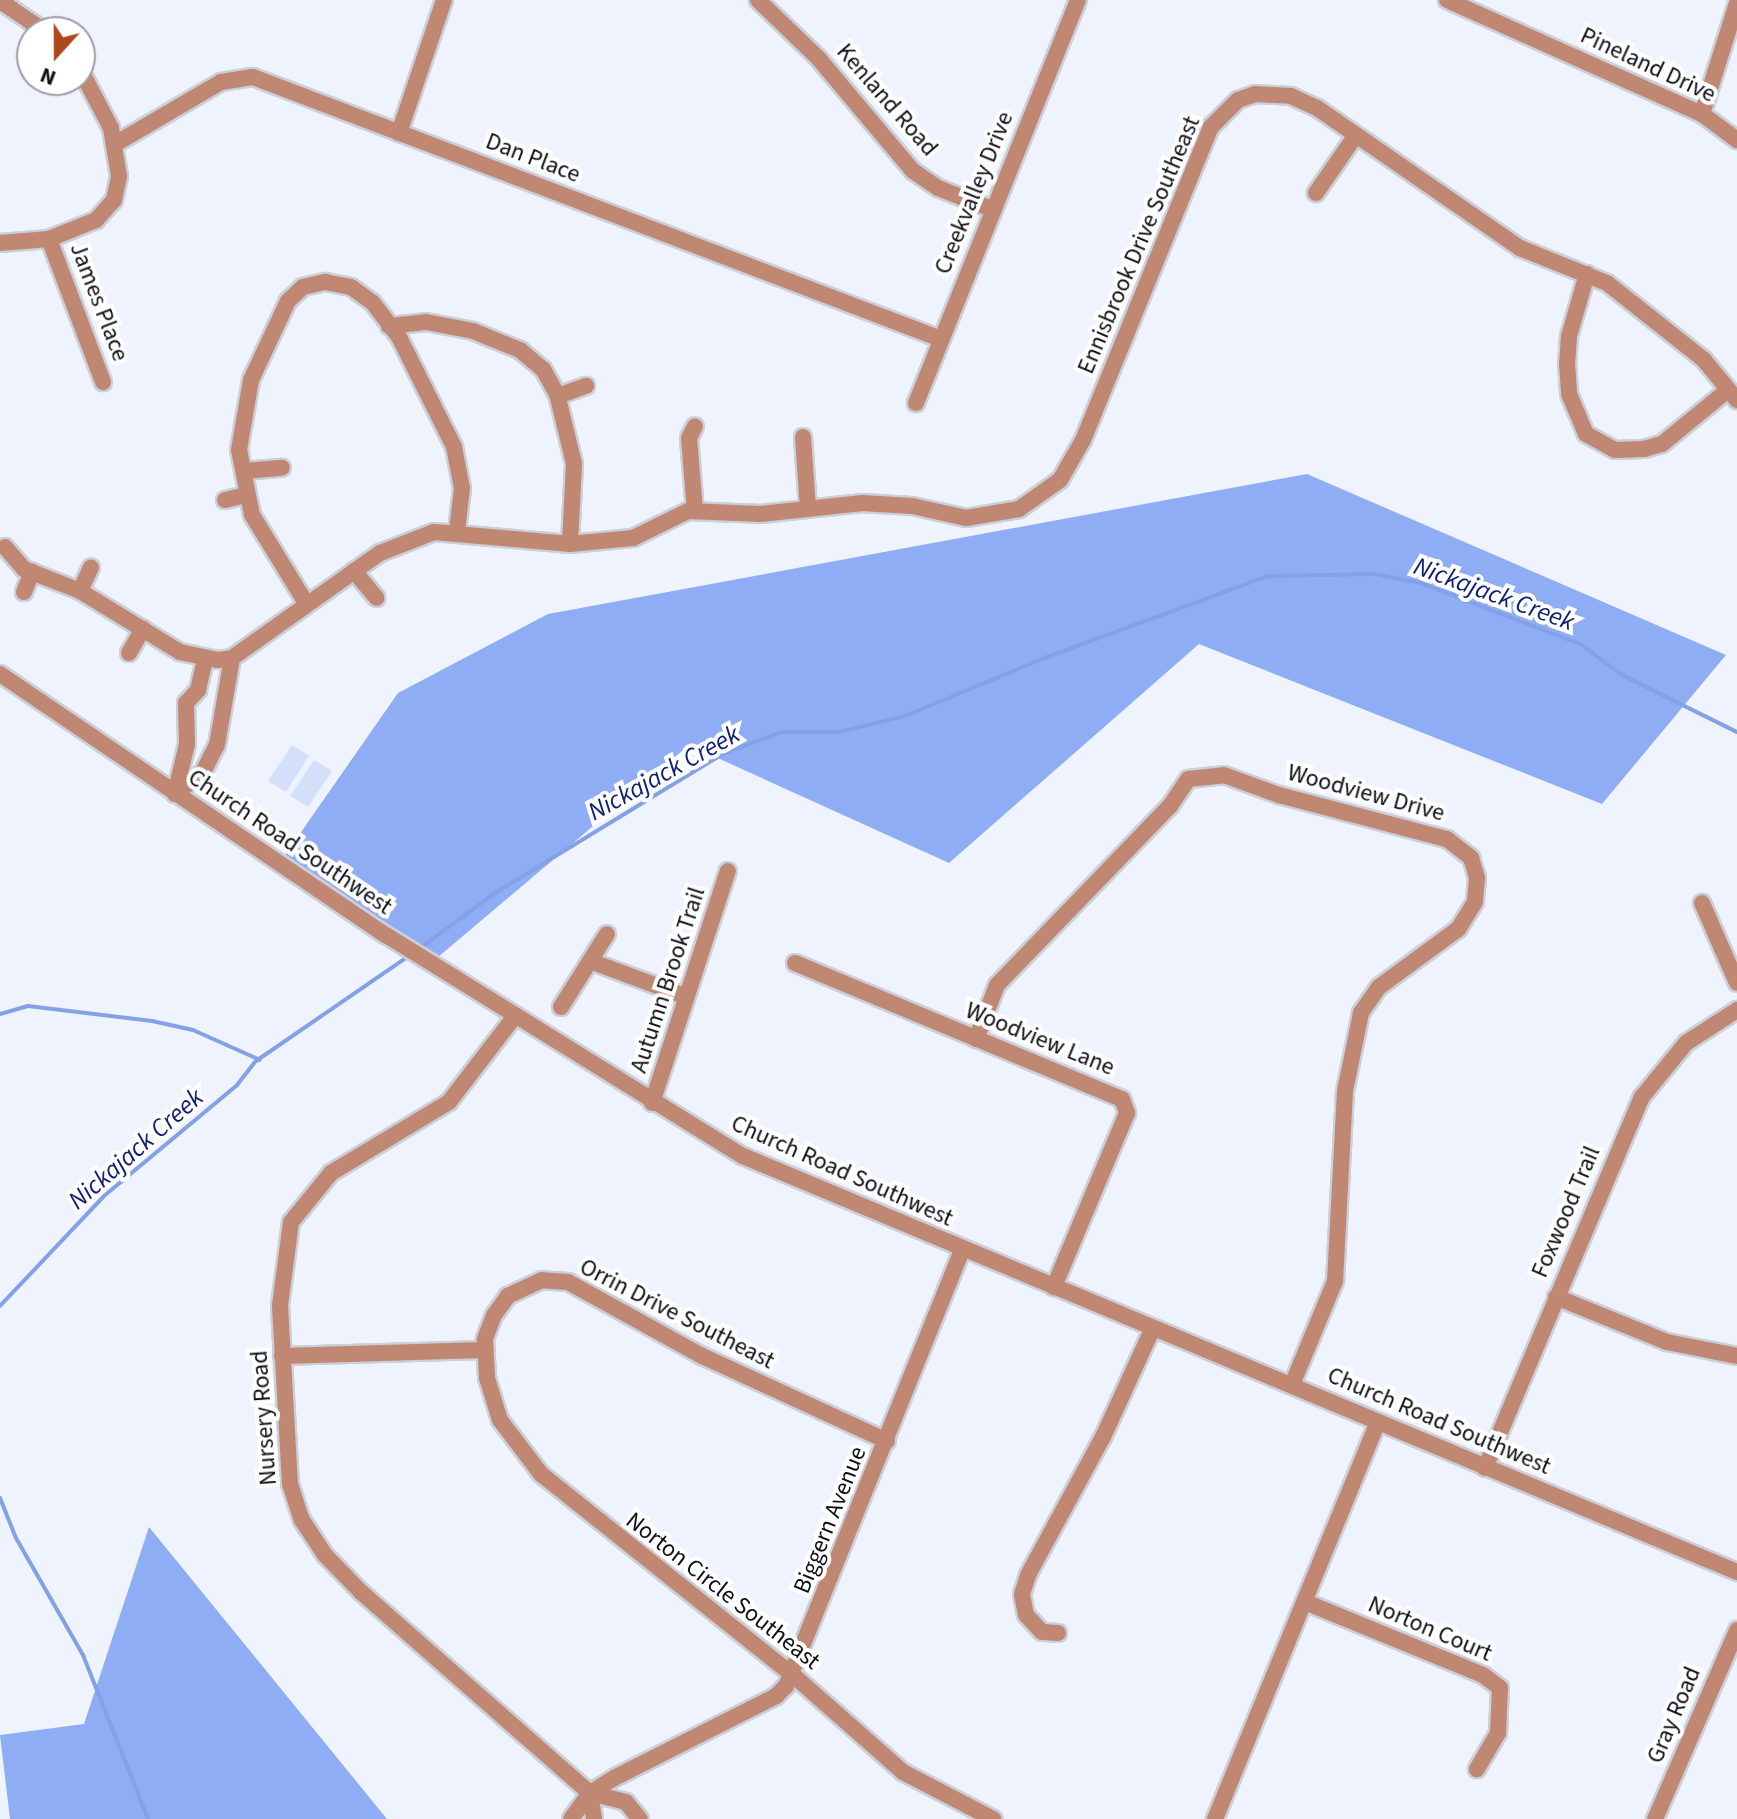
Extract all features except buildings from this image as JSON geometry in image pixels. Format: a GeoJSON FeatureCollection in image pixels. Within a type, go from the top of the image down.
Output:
{"type":"FeatureCollection","features":[{"type":"Feature","properties":{"kind":"street"},"geometry":{"type":"LineString","coordinates":[[399,133],[444,0]]}},
{"type":"Feature","properties":{"kind":"street","name":"Kenland Road"},"geometry":{"type":"LineString","coordinates":[[758,0],[819,59],[913,171],[938,188],[994,210]]}},
{"type":"Feature","properties":{"kind":"street","name":"Creekvalley Drive"},"geometry":{"type":"LineString","coordinates":[[916,403],[1078,0]]}},
{"type":"Feature","properties":{"kind":"street","name":"Pineland Drive"},"geometry":{"type":"LineString","coordinates":[[1447,0],[1702,114],[1737,140]]}},
{"type":"Feature","properties":{"kind":"street"},"geometry":{"type":"LineString","coordinates":[[0,1],[22,16]]}},
{"type":"Feature","properties":{"kind":"street"},"geometry":{"type":"LineString","coordinates":[[1702,114],[1737,3]]}},
{"type":"Feature","properties":{"kind":"street","name":"Dan Place"},"geometry":{"type":"LineString","coordinates":[[115,144],[221,82],[253,77],[941,339]]}},
{"type":"Feature","properties":{"kind":"street","name":"Ennisbrook Drive Southeast"},"geometry":{"type":"LineString","coordinates":[[808,508],[862,503],[987,517],[1019,509],[1060,480],[1083,440],[1211,127],[1238,100],[1273,92],[1317,108],[1520,248],[1587,274],[1635,302],[1704,360],[1732,395]]}},
{"type":"Feature","properties":{"kind":"street"},"geometry":{"type":"LineString","coordinates":[[0,243],[49,239],[96,220],[114,200],[119,176],[115,144],[103,106],[96,95]]}},
{"type":"Feature","properties":{"kind":"street"},"geometry":{"type":"LineString","coordinates":[[1316,193],[1356,135]]}},
{"type":"Feature","properties":{"kind":"street","name":"James Place"},"geometry":{"type":"LineString","coordinates":[[49,239],[103,382]]}},
{"type":"Feature","properties":{"kind":"street"},"geometry":{"type":"LineString","coordinates":[[1587,274],[1569,336],[1567,363],[1569,394],[1586,434],[1615,450],[1632,453],[1653,447],[1732,395]]}},
{"type":"Feature","properties":{"kind":"street"},"geometry":{"type":"LineString","coordinates":[[306,603],[262,538],[246,495],[239,450],[244,403],[295,293],[313,283],[351,287],[373,303],[389,326],[454,447],[462,488],[457,531]]}},
{"type":"Feature","properties":{"kind":"street"},"geometry":{"type":"LineString","coordinates":[[389,326],[426,322],[484,336],[532,358],[558,396],[576,491],[570,544]]}},
{"type":"Feature","properties":{"kind":"street"},"geometry":{"type":"LineString","coordinates":[[558,396],[586,386]]}},
{"type":"Feature","properties":{"kind":"street"},"geometry":{"type":"LineString","coordinates":[[695,426],[689,438],[695,511]]}},
{"type":"Feature","properties":{"kind":"street"},"geometry":{"type":"LineString","coordinates":[[5,547],[14,561],[32,572],[80,591],[143,629],[205,660],[232,658],[306,603],[398,543],[457,531],[570,544],[633,538],[673,514],[695,511],[746,514],[808,508],[803,437]]}},
{"type":"Feature","properties":{"kind":"street"},"geometry":{"type":"LineString","coordinates":[[244,471],[282,468]]}},
{"type":"Feature","properties":{"kind":"street"},"geometry":{"type":"LineString","coordinates":[[225,500],[246,495]]}},
{"type":"Feature","properties":{"kind":"street"},"geometry":{"type":"LineString","coordinates":[[80,591],[91,567]]}},
{"type":"Feature","properties":{"kind":"street"},"geometry":{"type":"LineString","coordinates":[[354,571],[377,598]]}},
{"type":"Feature","properties":{"kind":"street"},"geometry":{"type":"LineString","coordinates":[[24,592],[32,572]]}},
{"type":"Feature","properties":{"kind":"street"},"geometry":{"type":"LineString","coordinates":[[129,653],[143,629]]}},
{"type":"Feature","properties":{"kind":"street"},"geometry":{"type":"LineString","coordinates":[[175,794],[203,772],[210,759],[225,702],[232,658]]}},
{"type":"Feature","properties":{"kind":"street"},"geometry":{"type":"LineString","coordinates":[[175,794],[187,744],[183,719],[186,703],[198,690],[205,660]]}},
{"type":"Feature","properties":{"kind":"street","name":"Church Road Southwest"},"geometry":{"type":"LineString","coordinates":[[0,674],[386,935],[652,1103],[743,1156],[1737,1572]]}},
{"type":"Feature","properties":{"kind":"street"},"geometry":{"type":"LineString","coordinates":[[198,690],[225,702]]}},
{"type":"Feature","properties":{"kind":"street","name":"Woodview Drive"},"geometry":{"type":"LineString","coordinates":[[976,1039],[997,985],[1170,806],[1188,779],[1224,775],[1279,795],[1447,839],[1471,858],[1477,878],[1475,902],[1458,929],[1379,987],[1361,1013],[1345,1091],[1335,1281],[1292,1385]]}},
{"type":"Feature","properties":{"kind":"street","name":"Autumn Brook Trail"},"geometry":{"type":"LineString","coordinates":[[652,1103],[684,996],[728,871]]}},
{"type":"Feature","properties":{"kind":"street"},"geometry":{"type":"LineString","coordinates":[[1702,903],[1737,983]]}},
{"type":"Feature","properties":{"kind":"street"},"geometry":{"type":"LineString","coordinates":[[561,1007],[607,934]]}},
{"type":"Feature","properties":{"kind":"street"},"geometry":{"type":"LineString","coordinates":[[590,961],[684,996]]}},
{"type":"Feature","properties":{"kind":"street","name":"Woodview Lane"},"geometry":{"type":"LineString","coordinates":[[795,963],[1112,1094],[1128,1106],[1054,1287]]}},
{"type":"Feature","properties":{"kind":"street","name":"Foxwood Trail"},"geometry":{"type":"LineString","coordinates":[[1485,1468],[1648,1087],[1686,1043],[1737,1010]]}},
{"type":"Feature","properties":{"kind":"street","name":"Nursery Road"},"geometry":{"type":"LineString","coordinates":[[515,1016],[449,1102],[331,1173],[291,1222],[280,1306],[290,1484],[302,1520],[325,1555],[590,1793]]}},
{"type":"Feature","properties":{"kind":"street","name":"Biggern Avenue"},"geometry":{"type":"LineString","coordinates":[[590,1793],[776,1696],[793,1675],[962,1250]]}},
{"type":"Feature","properties":{"kind":"street","name":"Orrin Drive Southeast"},"geometry":{"type":"LineString","coordinates":[[483,1350],[494,1315],[508,1296],[542,1280],[568,1282],[702,1356],[887,1441]]}},
{"type":"Feature","properties":{"kind":"street"},"geometry":{"type":"LineString","coordinates":[[1556,1297],[1667,1342],[1737,1356]]}},
{"type":"Feature","properties":{"kind":"street"},"geometry":{"type":"LineString","coordinates":[[1058,1633],[1042,1632],[1026,1615],[1022,1594],[1028,1575],[1103,1437],[1153,1328]]}},
{"type":"Feature","properties":{"kind":"street"},"geometry":{"type":"LineString","coordinates":[[282,1356],[483,1350]]}},
{"type":"Feature","properties":{"kind":"street","name":"Norton Circle Southeast"},"geometry":{"type":"LineString","coordinates":[[483,1350],[500,1420],[541,1474],[793,1675],[903,1772],[993,1819]]}},
{"type":"Feature","properties":{"kind":"street"},"geometry":{"type":"LineString","coordinates":[[1215,1819],[1378,1422]]}},
{"type":"Feature","properties":{"kind":"street","name":"Norton Court"},"geometry":{"type":"LineString","coordinates":[[1305,1602],[1483,1675],[1500,1688],[1498,1733],[1477,1769]]}},
{"type":"Feature","properties":{"kind":"street","name":"Gray Road"},"geometry":{"type":"LineString","coordinates":[[1655,1819],[1737,1630]]}},
{"type":"Feature","properties":{"kind":"street"},"geometry":{"type":"LineString","coordinates":[[571,1819],[590,1793]]}},
{"type":"Feature","properties":{"kind":"street"},"geometry":{"type":"LineString","coordinates":[[590,1793],[594,1819]]}},
{"type":"Feature","properties":{"kind":"street"},"geometry":{"type":"LineString","coordinates":[[590,1793],[626,1802],[640,1819]]}},
{"type":"Feature","properties":{"kind":"shaded area"},"geometry":{"type":"Polygon","coordinates":[[[1307,474],[1726,655],[1602,804],[1199,644],[949,863],[689,745],[431,963],[276,868],[398,693],[548,614],[1307,474]]]}},
{"type":"Feature","properties":{"kind":"shaded area"},"geometry":{"type":"Polygon","coordinates":[[[292,745],[309,756],[286,792],[268,781],[292,745]]]}},
{"type":"Feature","properties":{"kind":"shaded area"},"geometry":{"type":"Polygon","coordinates":[[[314,760],[332,771],[308,807],[290,796],[314,760]]]}},
{"type":"Feature","properties":{"kind":"shaded area"},"geometry":{"type":"Polygon","coordinates":[[[149,1527],[387,1819],[10,1819],[0,1735],[84,1724],[149,1527]]]}},
{"type":"Feature","properties":{"kind":"waterway","name":"Nickajack Creek"},"geometry":{"type":"LineString","coordinates":[[419,949],[495,893],[724,753],[782,732],[839,732],[905,716],[1042,659],[1268,576],[1375,574],[1420,583],[1582,645],[1622,675],[1737,732]]}},
{"type":"Feature","properties":{"kind":"waterway","name":"Nickajack Creek"},"geometry":{"type":"LineString","coordinates":[[0,1306],[104,1196],[237,1085],[256,1061],[409,956]]}},
{"type":"Feature","properties":{"kind":"waterway"},"geometry":{"type":"LineString","coordinates":[[0,1014],[28,1006],[152,1021],[193,1030],[260,1060]]}},
{"type":"Feature","properties":{"kind":"waterway","name":"Nickajack Creek"},"geometry":{"type":"LineString","coordinates":[[0,1498],[16,1538],[83,1655],[148,1819]]}}]}
